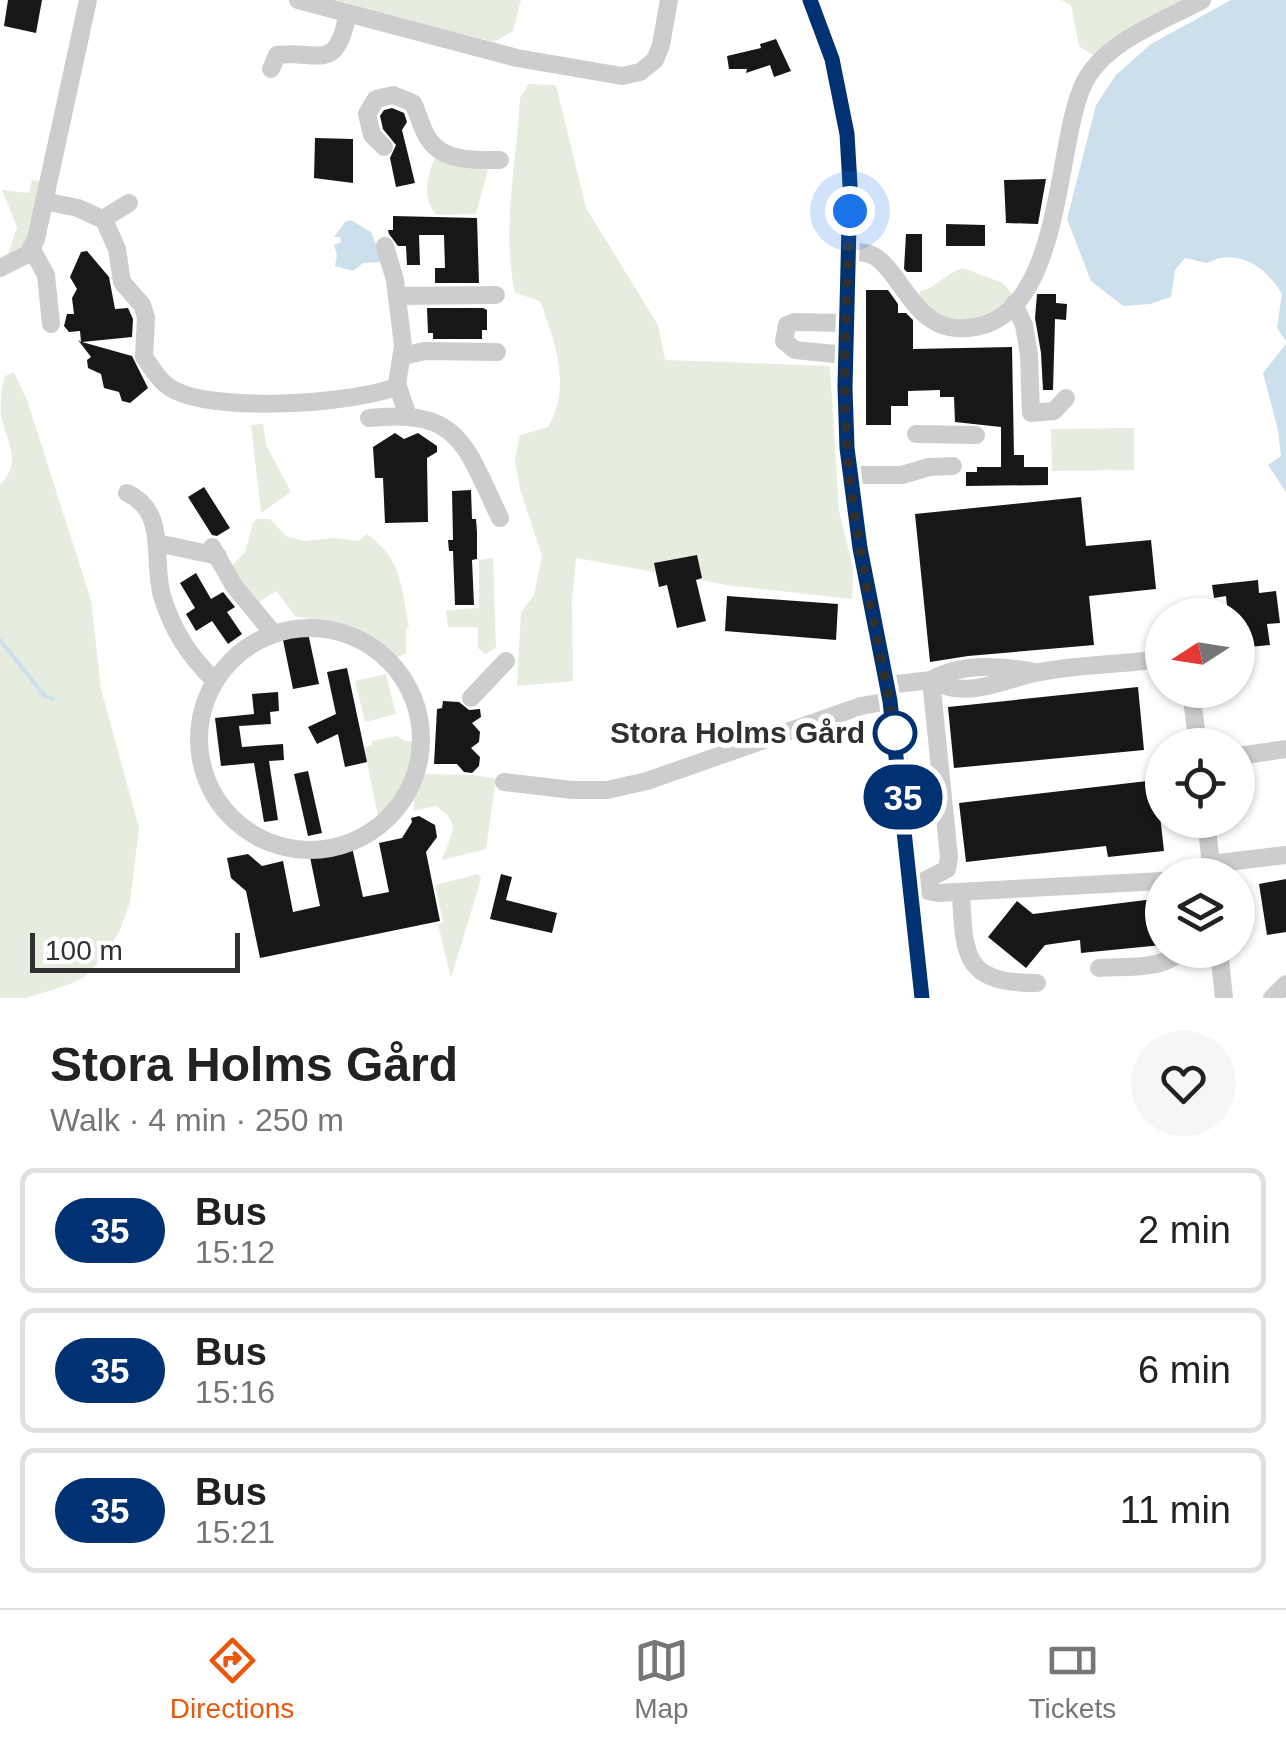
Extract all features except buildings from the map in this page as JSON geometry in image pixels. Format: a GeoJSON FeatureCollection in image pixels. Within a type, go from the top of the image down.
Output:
{"type":"FeatureCollection","features":[{"type":"Feature","properties":{"kind":"street"},"geometry":{"type":"LineString","coordinates":[[0,268],[28,254],[31,248],[88,0]]}},
{"type":"Feature","properties":{"kind":"street"},"geometry":{"type":"LineString","coordinates":[[298,0],[612,76],[640,72],[655,60],[662,45],[669,0]]}},
{"type":"Feature","properties":{"kind":"street"},"geometry":{"type":"LineString","coordinates":[[810,0],[832,59],[844,110],[850,185],[845,356],[850,475],[860,548],[889,693],[917,882],[922,998]]}},
{"type":"Feature","properties":{"kind":"street"},"geometry":{"type":"LineString","coordinates":[[849,251],[873,255],[922,311],[944,326],[982,326],[1000,318],[1025,289],[1050,232],[1084,83],[1104,58],[1130,39],[1202,0]]}},
{"type":"Feature","properties":{"kind":"street"},"geometry":{"type":"LineString","coordinates":[[271,69],[277,55],[317,58],[328,54],[342,39],[348,13]]}},
{"type":"Feature","properties":{"kind":"street"},"geometry":{"type":"LineString","coordinates":[[384,147],[372,135],[367,114],[376,99],[393,96],[413,103],[436,148],[458,158],[500,160]]}},
{"type":"Feature","properties":{"kind":"street"},"geometry":{"type":"LineString","coordinates":[[44,202],[78,208],[103,220],[117,249],[122,282],[142,305],[146,317],[144,357],[170,388],[194,397],[250,402],[335,400],[398,386]]}},
{"type":"Feature","properties":{"kind":"street"},"geometry":{"type":"LineString","coordinates":[[103,220],[130,202]]}},
{"type":"Feature","properties":{"kind":"street"},"geometry":{"type":"LineString","coordinates":[[385,246],[393,268],[404,356],[398,370],[398,386],[408,416]]}},
{"type":"Feature","properties":{"kind":"street"},"geometry":{"type":"LineString","coordinates":[[31,248],[66,302]]}},
{"type":"Feature","properties":{"kind":"street"},"geometry":{"type":"LineString","coordinates":[[46,275],[51,324]]}},
{"type":"Feature","properties":{"kind":"street"},"geometry":{"type":"LineString","coordinates":[[397,296],[496,295]]}},
{"type":"Feature","properties":{"kind":"street"},"geometry":{"type":"LineString","coordinates":[[1014,304],[1024,325],[1029,355],[1031,413],[1054,411],[1066,398]]}},
{"type":"Feature","properties":{"kind":"street"},"geometry":{"type":"LineString","coordinates":[[845,356],[796,350],[784,341],[784,330],[794,322],[846,322]]}},
{"type":"Feature","properties":{"kind":"street"},"geometry":{"type":"LineString","coordinates":[[404,356],[424,350],[497,352]]}},
{"type":"Feature","properties":{"kind":"street"},"geometry":{"type":"LineString","coordinates":[[370,418],[408,416],[439,422],[459,439],[500,518]]}},
{"type":"Feature","properties":{"kind":"street"},"geometry":{"type":"LineString","coordinates":[[929,466],[923,434],[976,435]]}},
{"type":"Feature","properties":{"kind":"street"},"geometry":{"type":"LineString","coordinates":[[850,475],[902,475],[929,466],[954,466]]}},
{"type":"Feature","properties":{"kind":"street"},"geometry":{"type":"LineString","coordinates":[[127,493],[142,500],[148,509],[157,543],[160,588],[177,635],[189,656],[214,681]]}},
{"type":"Feature","properties":{"kind":"street"},"geometry":{"type":"LineString","coordinates":[[157,543],[215,552],[234,586],[273,633]]}},
{"type":"Feature","properties":{"kind":"street"},"geometry":{"type":"LineString","coordinates":[[307,627],[341,631],[372,646],[398,669],[420,716],[420,757],[411,787],[378,827],[348,844],[298,850],[265,840],[236,822],[214,796],[207,780],[199,747],[202,713],[214,681],[244,649],[273,633],[307,627]]}},
{"type":"Feature","properties":{"kind":"street"},"geometry":{"type":"LineString","coordinates":[[470,698],[506,661]]}},
{"type":"Feature","properties":{"kind":"street"},"geometry":{"type":"LineString","coordinates":[[504,782],[607,790],[647,781],[861,706],[942,673],[998,666],[1036,672],[1144,661]]}},
{"type":"Feature","properties":{"kind":"street"},"geometry":{"type":"LineString","coordinates":[[917,882],[947,868],[949,857],[931,680]]}},
{"type":"Feature","properties":{"kind":"street"},"geometry":{"type":"LineString","coordinates":[[1255,754],[1286,749]]}},
{"type":"Feature","properties":{"kind":"street"},"geometry":{"type":"LineString","coordinates":[[1255,860],[1286,854]]}},
{"type":"Feature","properties":{"kind":"street"},"geometry":{"type":"LineString","coordinates":[[917,882],[928,890],[961,893],[1145,882]]}},
{"type":"Feature","properties":{"kind":"street"},"geometry":{"type":"LineString","coordinates":[[961,893],[966,947],[984,976],[1003,983],[1038,982]]}},
{"type":"Feature","properties":{"kind":"street"},"geometry":{"type":"LineString","coordinates":[[1099,968],[1145,965]]}},
{"type":"Feature","properties":{"kind":"street"},"geometry":{"type":"LineString","coordinates":[[1222,968],[1224,998]]}},
{"type":"Feature","properties":{"kind":"street"},"geometry":{"type":"LineString","coordinates":[[1272,998],[1286,984]]}},
{"type":"Feature","properties":{"kind":"shaded area"},"geometry":{"type":"Polygon","coordinates":[[[323,0],[521,0],[513,31],[494,42],[323,0]]]}},
{"type":"Feature","properties":{"kind":"shaded area"},"geometry":{"type":"Polygon","coordinates":[[[1061,0],[1195,0],[1097,58],[1079,46],[1071,5],[1061,0]]]}},
{"type":"Feature","properties":{"kind":"shaded area"},"geometry":{"type":"Polygon","coordinates":[[[529,84],[556,85],[586,208],[658,325],[665,360],[830,366],[839,511],[853,568],[852,599],[727,585],[576,558],[573,681],[517,686],[521,612],[534,595],[542,556],[520,489],[515,460],[520,435],[548,427],[560,381],[555,348],[540,301],[515,293],[511,269],[510,220],[520,98],[529,84]]]}},
{"type":"Feature","properties":{"kind":"shaded area"},"geometry":{"type":"Polygon","coordinates":[[[436,156],[488,170],[476,214],[437,215],[432,209],[427,187],[436,156]]]}},
{"type":"Feature","properties":{"kind":"shaded area"},"geometry":{"type":"Polygon","coordinates":[[[32,180],[41,181],[33,225],[24,244],[8,254],[17,227],[2,190],[29,193],[32,180]]]}},
{"type":"Feature","properties":{"kind":"shaded area"},"geometry":{"type":"Polygon","coordinates":[[[963,268],[1003,283],[1013,295],[990,315],[977,320],[958,321],[940,315],[919,296],[920,291],[963,268]]]}},
{"type":"Feature","properties":{"kind":"shaded area"},"geometry":{"type":"Polygon","coordinates":[[[14,372],[27,400],[91,600],[101,689],[139,828],[130,902],[119,932],[99,962],[70,984],[27,998],[0,998],[0,485],[12,460],[1,406],[5,376],[14,372]]]}},
{"type":"Feature","properties":{"kind":"shaded area"},"geometry":{"type":"Polygon","coordinates":[[[263,424],[266,445],[291,492],[261,513],[251,425],[263,424]]]}},
{"type":"Feature","properties":{"kind":"shaded area"},"geometry":{"type":"Polygon","coordinates":[[[1134,428],[1134,470],[1052,471],[1051,429],[1134,428]]]}},
{"type":"Feature","properties":{"kind":"shaded area"},"geometry":{"type":"Polygon","coordinates":[[[257,519],[270,519],[286,536],[304,541],[359,541],[367,534],[379,544],[394,564],[402,587],[409,628],[406,654],[397,657],[359,630],[296,617],[276,591],[260,601],[261,611],[231,566],[245,552],[257,519]]]}},
{"type":"Feature","properties":{"kind":"shaded area"},"geometry":{"type":"Polygon","coordinates":[[[493,558],[496,648],[485,654],[478,648],[478,627],[448,627],[446,610],[479,608],[479,560],[493,558]]]}},
{"type":"Feature","properties":{"kind":"shaded area"},"geometry":{"type":"Polygon","coordinates":[[[386,674],[396,714],[365,722],[355,681],[386,674]]]}},
{"type":"Feature","properties":{"kind":"shaded area"},"geometry":{"type":"Polygon","coordinates":[[[397,736],[414,741],[411,763],[399,792],[378,816],[364,747],[372,745],[372,741],[397,736]]]}},
{"type":"Feature","properties":{"kind":"shaded area"},"geometry":{"type":"Polygon","coordinates":[[[422,774],[496,779],[486,849],[442,860],[452,824],[435,806],[414,811],[413,792],[422,774]]]}},
{"type":"Feature","properties":{"kind":"shaded area"},"geometry":{"type":"Polygon","coordinates":[[[478,874],[481,879],[451,978],[438,924],[443,922],[435,885],[478,874]]]}},
{"type":"Feature","properties":{"kind":"water"},"geometry":{"type":"Polygon","coordinates":[[[1231,0],[1286,0],[1286,341],[1277,328],[1282,294],[1250,262],[1230,257],[1207,263],[1185,258],[1175,270],[1171,297],[1150,304],[1123,306],[1091,281],[1067,219],[1096,105],[1116,75],[1151,44],[1231,0]]]}},
{"type":"Feature","properties":{"kind":"water"},"geometry":{"type":"Polygon","coordinates":[[[351,220],[371,232],[383,262],[363,263],[353,271],[335,266],[334,245],[341,242],[340,237],[334,237],[351,220]]]}},
{"type":"Feature","properties":{"kind":"water"},"geometry":{"type":"Polygon","coordinates":[[[1286,344],[1286,492],[1268,465],[1281,456],[1263,373],[1286,344]]]}},
{"type":"Feature","properties":{"kind":"waterway"},"geometry":{"type":"LineString","coordinates":[[0,640],[45,696],[53,699]]}},
{"type":"Feature","properties":{"kind":"bus line","name":"35"},"geometry":{"type":"LineString","coordinates":[[810,0],[832,59],[847,134],[847,448],[860,548],[890,701],[922,998]]}},
{"type":"Feature","properties":{"kind":"place","name":"Stora Holms Gård"},"geometry":{"type":"Point","coordinates":[895,733]}},
{"type":"Feature","properties":{"kind":"route"},"geometry":{"type":"LineString","coordinates":[[850,211],[847,448],[860,548],[895,733]]}}]}
